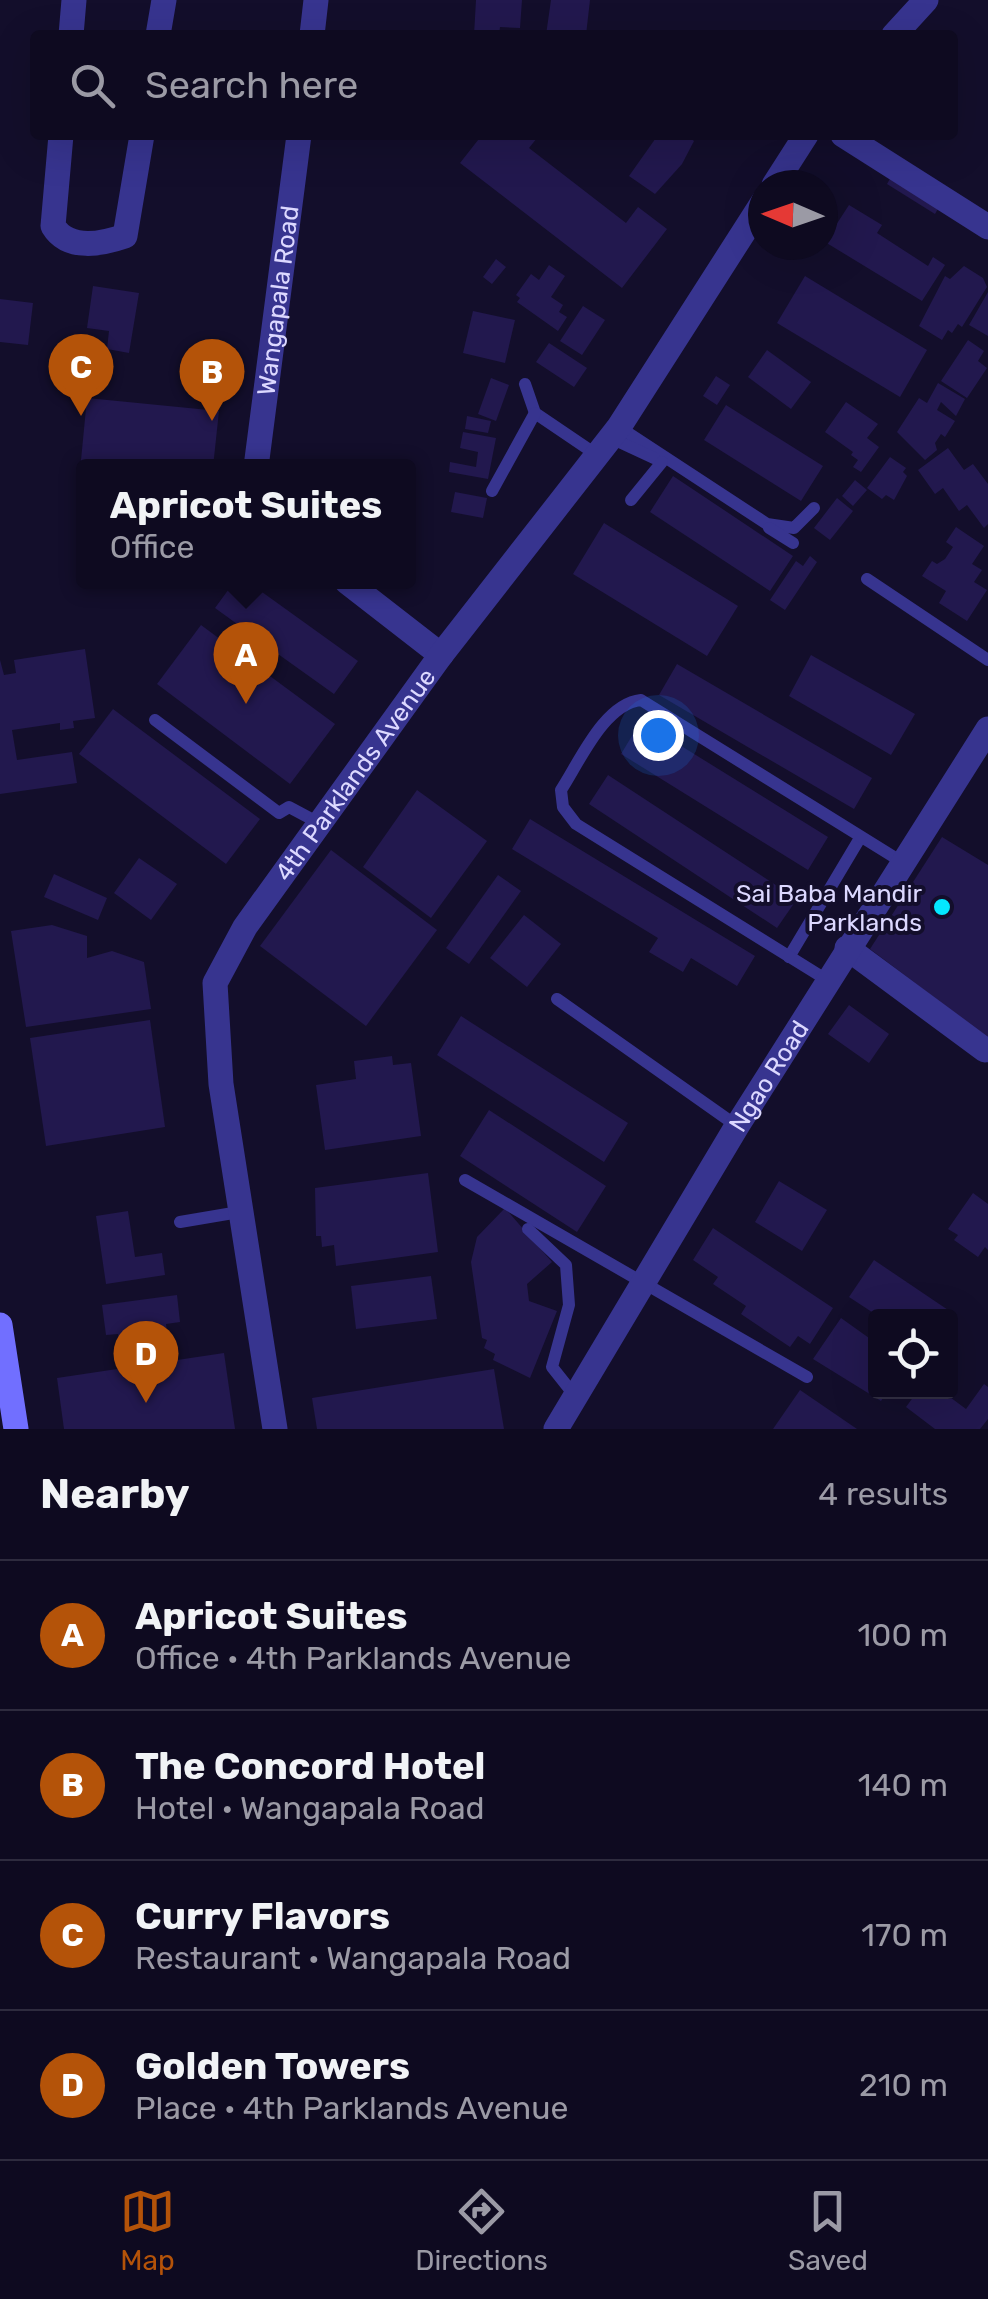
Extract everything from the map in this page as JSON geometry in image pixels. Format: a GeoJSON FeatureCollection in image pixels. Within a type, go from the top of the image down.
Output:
{"type":"FeatureCollection","features":[{"type":"Feature","properties":{"kind":"street"},"geometry":{"type":"LineString","coordinates":[[71,30],[74,0]]}},
{"type":"Feature","properties":{"kind":"street"},"geometry":{"type":"LineString","coordinates":[[159,30],[164,0]]}},
{"type":"Feature","properties":{"kind":"street"},"geometry":{"type":"LineString","coordinates":[[313,30],[316,0]]}},
{"type":"Feature","properties":{"kind":"street"},"geometry":{"type":"LineString","coordinates":[[899,30],[926,0]]}},
{"type":"Feature","properties":{"kind":"street"},"geometry":{"type":"LineString","coordinates":[[61,140],[53,226],[68,240],[106,243],[125,236],[141,140]]}},
{"type":"Feature","properties":{"kind":"street","name":"Wangapala Road"},"geometry":{"type":"LineString","coordinates":[[257,459],[298,140]]}},
{"type":"Feature","properties":{"kind":"street"},"geometry":{"type":"LineString","coordinates":[[784,170],[803,140]]}},
{"type":"Feature","properties":{"kind":"street"},"geometry":{"type":"LineString","coordinates":[[850,140],[988,227]]}},
{"type":"Feature","properties":{"kind":"street","name":"4th Parklands Avenue"},"geometry":{"type":"LineString","coordinates":[[275,1429],[221,1084],[216,983],[244,926],[441,654],[609,440],[748,225]]}},
{"type":"Feature","properties":{"kind":"street"},"geometry":{"type":"LineString","coordinates":[[356,589],[441,654]]}},
{"type":"Feature","properties":{"kind":"street","name":"Ngao Road"},"geometry":{"type":"LineString","coordinates":[[556,1429],[737,1126],[988,728]]}},
{"type":"Feature","properties":{"kind":"street"},"geometry":{"type":"LineString","coordinates":[[847,948],[985,1050]]}},
{"type":"Feature","properties":{"kind":"street"},"geometry":{"type":"LineString","coordinates":[[0,1326],[16,1429]]}},
{"type":"Feature","properties":{"kind":"lane"},"geometry":{"type":"LineString","coordinates":[[492,490],[535,413],[525,384]]}},
{"type":"Feature","properties":{"kind":"lane"},"geometry":{"type":"LineString","coordinates":[[535,413],[662,462],[793,543]]}},
{"type":"Feature","properties":{"kind":"lane"},"geometry":{"type":"LineString","coordinates":[[609,440],[767,524],[794,528],[814,508]]}},
{"type":"Feature","properties":{"kind":"lane"},"geometry":{"type":"LineString","coordinates":[[631,500],[662,462]]}},
{"type":"Feature","properties":{"kind":"lane"},"geometry":{"type":"LineString","coordinates":[[867,579],[988,660]]}},
{"type":"Feature","properties":{"kind":"lane"},"geometry":{"type":"LineString","coordinates":[[827,980],[576,824],[563,808],[561,790],[614,712],[627,702],[641,700],[902,862]]}},
{"type":"Feature","properties":{"kind":"lane"},"geometry":{"type":"LineString","coordinates":[[155,720],[278,813],[289,807],[319,823]]}},
{"type":"Feature","properties":{"kind":"lane"},"geometry":{"type":"LineString","coordinates":[[789,956],[860,838]]}},
{"type":"Feature","properties":{"kind":"lane"},"geometry":{"type":"LineString","coordinates":[[556,999],[737,1126]]}},
{"type":"Feature","properties":{"kind":"lane"},"geometry":{"type":"LineString","coordinates":[[464,1180],[807,1377]]}},
{"type":"Feature","properties":{"kind":"lane"},"geometry":{"type":"LineString","coordinates":[[180,1222],[239,1212]]}},
{"type":"Feature","properties":{"kind":"lane"},"geometry":{"type":"LineString","coordinates":[[528,1229],[566,1265],[569,1304],[552,1367],[574,1396]]}},
{"type":"Feature","properties":{"kind":"building"},"geometry":{"type":"Polygon","coordinates":[[[476,0],[522,0],[520,28],[474,30],[476,0]]]}},
{"type":"Feature","properties":{"kind":"building"},"geometry":{"type":"Polygon","coordinates":[[[551,0],[590,0],[587,30],[547,30],[551,0]]]}},
{"type":"Feature","properties":{"kind":"building"},"geometry":{"type":"Polygon","coordinates":[[[478,140],[535,140],[529,148],[626,223],[638,207],[667,229],[622,288],[460,163],[478,140]]]}},
{"type":"Feature","properties":{"kind":"building"},"geometry":{"type":"Polygon","coordinates":[[[654,140],[694,141],[682,164],[655,194],[629,176],[654,140]]]}},
{"type":"Feature","properties":{"kind":"building"},"geometry":{"type":"Polygon","coordinates":[[[895,170],[943,200],[935,214],[887,184],[895,170]]]}},
{"type":"Feature","properties":{"kind":"building"},"geometry":{"type":"Polygon","coordinates":[[[849,205],[882,225],[877,233],[928,266],[933,257],[945,265],[922,301],[838,250],[838,222],[849,205]]]}},
{"type":"Feature","properties":{"kind":"building"},"geometry":{"type":"Polygon","coordinates":[[[496,259],[506,267],[492,284],[483,277],[496,259]]]}},
{"type":"Feature","properties":{"kind":"building"},"geometry":{"type":"Polygon","coordinates":[[[549,265],[565,276],[551,297],[563,305],[559,312],[567,317],[558,331],[517,302],[520,298],[516,295],[531,274],[539,280],[549,265]]]}},
{"type":"Feature","properties":{"kind":"building"},"geometry":{"type":"Polygon","coordinates":[[[964,266],[983,278],[987,287],[962,327],[958,324],[952,333],[948,330],[942,340],[919,326],[945,276],[950,279],[964,266]]]}},
{"type":"Feature","properties":{"kind":"building"},"geometry":{"type":"Polygon","coordinates":[[[805,276],[927,350],[900,397],[777,323],[805,276]]]}},
{"type":"Feature","properties":{"kind":"building"},"geometry":{"type":"Polygon","coordinates":[[[93,286],[139,293],[129,353],[107,349],[109,331],[87,328],[93,286]]]}},
{"type":"Feature","properties":{"kind":"building"},"geometry":{"type":"Polygon","coordinates":[[[988,292],[988,336],[969,325],[988,292]]]}},
{"type":"Feature","properties":{"kind":"building"},"geometry":{"type":"Polygon","coordinates":[[[0,299],[33,303],[28,345],[0,342],[0,299]]]}},
{"type":"Feature","properties":{"kind":"building"},"geometry":{"type":"Polygon","coordinates":[[[583,306],[605,320],[582,355],[560,341],[583,306]]]}},
{"type":"Feature","properties":{"kind":"building"},"geometry":{"type":"Polygon","coordinates":[[[473,311],[515,320],[505,363],[463,353],[473,311]]]}},
{"type":"Feature","properties":{"kind":"building"},"geometry":{"type":"Polygon","coordinates":[[[968,340],[984,351],[978,361],[987,368],[967,398],[941,381],[968,340]]]}},
{"type":"Feature","properties":{"kind":"building"},"geometry":{"type":"Polygon","coordinates":[[[549,343],[587,368],[574,387],[536,362],[549,343]]]}},
{"type":"Feature","properties":{"kind":"building"},"geometry":{"type":"Polygon","coordinates":[[[767,350],[811,382],[791,409],[748,377],[767,350]]]}},
{"type":"Feature","properties":{"kind":"building"},"geometry":{"type":"Polygon","coordinates":[[[716,376],[730,385],[717,405],[703,396],[716,376]]]}},
{"type":"Feature","properties":{"kind":"building"},"geometry":{"type":"Polygon","coordinates":[[[491,378],[509,385],[496,421],[478,414],[491,378]]]}},
{"type":"Feature","properties":{"kind":"building"},"geometry":{"type":"Polygon","coordinates":[[[938,383],[965,399],[956,416],[941,402],[937,410],[955,421],[945,437],[941,434],[935,443],[937,450],[925,460],[897,432],[919,398],[927,403],[938,383]]]}},
{"type":"Feature","properties":{"kind":"building"},"geometry":{"type":"Polygon","coordinates":[[[87,398],[219,411],[214,459],[81,459],[87,398]]]}},
{"type":"Feature","properties":{"kind":"building"},"geometry":{"type":"Polygon","coordinates":[[[846,402],[878,424],[867,438],[879,447],[861,472],[853,467],[858,460],[851,455],[853,452],[825,432],[846,402]]]}},
{"type":"Feature","properties":{"kind":"building"},"geometry":{"type":"Polygon","coordinates":[[[726,405],[823,466],[801,501],[704,440],[726,405]]]}},
{"type":"Feature","properties":{"kind":"building"},"geometry":{"type":"Polygon","coordinates":[[[467,416],[491,421],[488,433],[465,429],[467,416]]]}},
{"type":"Feature","properties":{"kind":"building"},"geometry":{"type":"Polygon","coordinates":[[[463,432],[496,438],[488,479],[449,472],[450,462],[476,467],[478,452],[460,448],[463,432]]]}},
{"type":"Feature","properties":{"kind":"building"},"geometry":{"type":"Polygon","coordinates":[[[948,448],[964,470],[973,464],[988,484],[988,524],[984,528],[967,505],[959,511],[943,488],[935,494],[918,470],[948,448]]]}},
{"type":"Feature","properties":{"kind":"building"},"geometry":{"type":"Polygon","coordinates":[[[890,457],[906,468],[903,472],[907,476],[894,500],[886,495],[882,499],[867,488],[890,457]]]}},
{"type":"Feature","properties":{"kind":"building"},"geometry":{"type":"Polygon","coordinates":[[[673,476],[793,556],[770,591],[650,512],[673,476]]]}},
{"type":"Feature","properties":{"kind":"building"},"geometry":{"type":"Polygon","coordinates":[[[855,480],[867,490],[853,506],[842,496],[855,480]]]}},
{"type":"Feature","properties":{"kind":"building"},"geometry":{"type":"Polygon","coordinates":[[[455,492],[487,498],[483,518],[451,512],[455,492]]]}},
{"type":"Feature","properties":{"kind":"building"},"geometry":{"type":"Polygon","coordinates":[[[837,498],[853,511],[830,540],[814,528],[837,498]]]}},
{"type":"Feature","properties":{"kind":"building"},"geometry":{"type":"Polygon","coordinates":[[[604,523],[738,606],[707,656],[573,574],[604,523]]]}},
{"type":"Feature","properties":{"kind":"building"},"geometry":{"type":"Polygon","coordinates":[[[956,527],[984,546],[972,564],[982,570],[974,582],[987,590],[967,621],[939,603],[946,591],[922,576],[932,561],[937,564],[945,559],[953,547],[946,542],[956,527]]]}},
{"type":"Feature","properties":{"kind":"building"},"geometry":{"type":"Polygon","coordinates":[[[810,556],[817,562],[785,610],[770,600],[796,561],[803,566],[810,556]]]}},
{"type":"Feature","properties":{"kind":"building"},"geometry":{"type":"Polygon","coordinates":[[[229,589],[258,589],[358,661],[334,694],[271,649],[268,653],[241,634],[244,629],[215,608],[229,589]]]}},
{"type":"Feature","properties":{"kind":"building"},"geometry":{"type":"Polygon","coordinates":[[[201,625],[335,724],[290,784],[157,684],[201,625]]]}},
{"type":"Feature","properties":{"kind":"building"},"geometry":{"type":"Polygon","coordinates":[[[85,649],[95,718],[73,721],[74,728],[60,730],[60,723],[12,730],[17,760],[72,752],[77,783],[0,794],[0,660],[4,675],[16,673],[14,660],[85,649]]]}},
{"type":"Feature","properties":{"kind":"building"},"geometry":{"type":"Polygon","coordinates":[[[811,655],[915,714],[891,755],[789,696],[811,655]]]}},
{"type":"Feature","properties":{"kind":"building"},"geometry":{"type":"Polygon","coordinates":[[[677,664],[872,778],[854,809],[659,695],[677,664]]]}},
{"type":"Feature","properties":{"kind":"building"},"geometry":{"type":"Polygon","coordinates":[[[113,709],[260,819],[226,864],[79,754],[113,709]]]}},
{"type":"Feature","properties":{"kind":"building"},"geometry":{"type":"Polygon","coordinates":[[[641,721],[828,837],[808,870],[621,754],[641,721]]]}},
{"type":"Feature","properties":{"kind":"building"},"geometry":{"type":"Polygon","coordinates":[[[608,775],[797,899],[777,928],[589,804],[608,775]]]}},
{"type":"Feature","properties":{"kind":"building"},"geometry":{"type":"Polygon","coordinates":[[[417,790],[487,841],[431,918],[363,867],[417,790]]]}},
{"type":"Feature","properties":{"kind":"building"},"geometry":{"type":"Polygon","coordinates":[[[530,819],[755,956],[737,986],[691,958],[683,972],[649,952],[658,938],[512,849],[530,819]]]}},
{"type":"Feature","properties":{"kind":"building","name":"Sai Baba Mandir Parklands"},"geometry":{"type":"Polygon","coordinates":[[[942,837],[988,865],[988,1038],[870,949],[942,837]]]}},
{"type":"Feature","properties":{"kind":"building"},"geometry":{"type":"Polygon","coordinates":[[[331,850],[437,930],[366,1026],[260,946],[331,850]]]}},
{"type":"Feature","properties":{"kind":"building"},"geometry":{"type":"Polygon","coordinates":[[[139,858],[177,884],[151,920],[114,893],[139,858]]]}},
{"type":"Feature","properties":{"kind":"building"},"geometry":{"type":"Polygon","coordinates":[[[54,874],[107,898],[98,920],[44,897],[54,874]]]}},
{"type":"Feature","properties":{"kind":"building"},"geometry":{"type":"Polygon","coordinates":[[[498,875],[521,891],[469,964],[446,948],[498,875]]]}},
{"type":"Feature","properties":{"kind":"building"},"geometry":{"type":"Polygon","coordinates":[[[524,915],[561,944],[527,987],[490,958],[524,915]]]}},
{"type":"Feature","properties":{"kind":"building"},"geometry":{"type":"Polygon","coordinates":[[[52,925],[87,936],[87,958],[112,951],[144,962],[151,1009],[26,1027],[11,931],[52,925]]]}},
{"type":"Feature","properties":{"kind":"building"},"geometry":{"type":"Polygon","coordinates":[[[849,1005],[889,1034],[869,1063],[828,1034],[849,1005]]]}},
{"type":"Feature","properties":{"kind":"building"},"geometry":{"type":"Polygon","coordinates":[[[461,1016],[628,1123],[604,1162],[437,1055],[461,1016]]]}},
{"type":"Feature","properties":{"kind":"building"},"geometry":{"type":"Polygon","coordinates":[[[150,1020],[165,1127],[46,1146],[30,1038],[150,1020]]]}},
{"type":"Feature","properties":{"kind":"building"},"geometry":{"type":"Polygon","coordinates":[[[392,1056],[393,1065],[411,1063],[421,1136],[325,1150],[316,1085],[356,1079],[354,1061],[392,1056]]]}},
{"type":"Feature","properties":{"kind":"building"},"geometry":{"type":"Polygon","coordinates":[[[489,1110],[606,1186],[577,1232],[460,1156],[489,1110]]]}},
{"type":"Feature","properties":{"kind":"building"},"geometry":{"type":"Polygon","coordinates":[[[428,1173],[438,1252],[336,1266],[334,1245],[322,1247],[321,1236],[316,1236],[315,1188],[428,1173]]]}},
{"type":"Feature","properties":{"kind":"building"},"geometry":{"type":"Polygon","coordinates":[[[779,1181],[827,1210],[802,1251],[755,1222],[779,1181]]]}},
{"type":"Feature","properties":{"kind":"building"},"geometry":{"type":"Polygon","coordinates":[[[973,1193],[988,1204],[988,1250],[985,1247],[978,1257],[954,1240],[958,1235],[948,1229],[973,1193]]]}},
{"type":"Feature","properties":{"kind":"building"},"geometry":{"type":"Polygon","coordinates":[[[505,1208],[552,1262],[527,1284],[529,1301],[557,1311],[530,1378],[493,1360],[495,1354],[484,1348],[487,1340],[482,1338],[471,1262],[477,1237],[505,1208]]]}},
{"type":"Feature","properties":{"kind":"building"},"geometry":{"type":"Polygon","coordinates":[[[128,1211],[135,1257],[162,1253],[165,1275],[106,1284],[96,1216],[128,1211]]]}},
{"type":"Feature","properties":{"kind":"building"},"geometry":{"type":"Polygon","coordinates":[[[713,1228],[833,1308],[810,1344],[798,1336],[790,1347],[741,1314],[746,1306],[713,1284],[718,1277],[693,1260],[713,1228]]]}},
{"type":"Feature","properties":{"kind":"building"},"geometry":{"type":"Polygon","coordinates":[[[874,1260],[947,1309],[868,1309],[849,1297],[874,1260]]]}},
{"type":"Feature","properties":{"kind":"building"},"geometry":{"type":"Polygon","coordinates":[[[431,1276],[437,1319],[356,1329],[351,1286],[431,1276]]]}},
{"type":"Feature","properties":{"kind":"building"},"geometry":{"type":"Polygon","coordinates":[[[177,1295],[180,1322],[166,1324],[170,1354],[121,1360],[118,1334],[106,1335],[102,1305],[177,1295]]]}},
{"type":"Feature","properties":{"kind":"building"},"geometry":{"type":"Polygon","coordinates":[[[841,1318],[868,1337],[868,1393],[813,1359],[841,1318]]]}},
{"type":"Feature","properties":{"kind":"building"},"geometry":{"type":"Polygon","coordinates":[[[224,1353],[235,1429],[64,1429],[57,1378],[224,1353]]]}},
{"type":"Feature","properties":{"kind":"building"},"geometry":{"type":"Polygon","coordinates":[[[494,1369],[504,1429],[317,1429],[312,1398],[494,1369]]]}},
{"type":"Feature","properties":{"kind":"building"},"geometry":{"type":"Polygon","coordinates":[[[984,1384],[988,1387],[988,1419],[980,1429],[935,1429],[906,1407],[912,1399],[952,1399],[966,1409],[984,1384]]]}},
{"type":"Feature","properties":{"kind":"building"},"geometry":{"type":"Polygon","coordinates":[[[800,1390],[857,1429],[773,1429],[800,1390]]]}},
{"type":"Feature","properties":{"kind":"place","name":"Curry Flavors"},"geometry":{"type":"Point","coordinates":[81,416]}},
{"type":"Feature","properties":{"kind":"place","name":"The Concord Hotel"},"geometry":{"type":"Point","coordinates":[212,421]}},
{"type":"Feature","properties":{"kind":"place","name":"Apricot Suites"},"geometry":{"type":"Point","coordinates":[246,704]}},
{"type":"Feature","properties":{"kind":"place","name":"Sai Baba Mandir Parklands"},"geometry":{"type":"Point","coordinates":[942,907]}},
{"type":"Feature","properties":{"kind":"place","name":"Golden Towers"},"geometry":{"type":"Point","coordinates":[146,1403]}}]}
